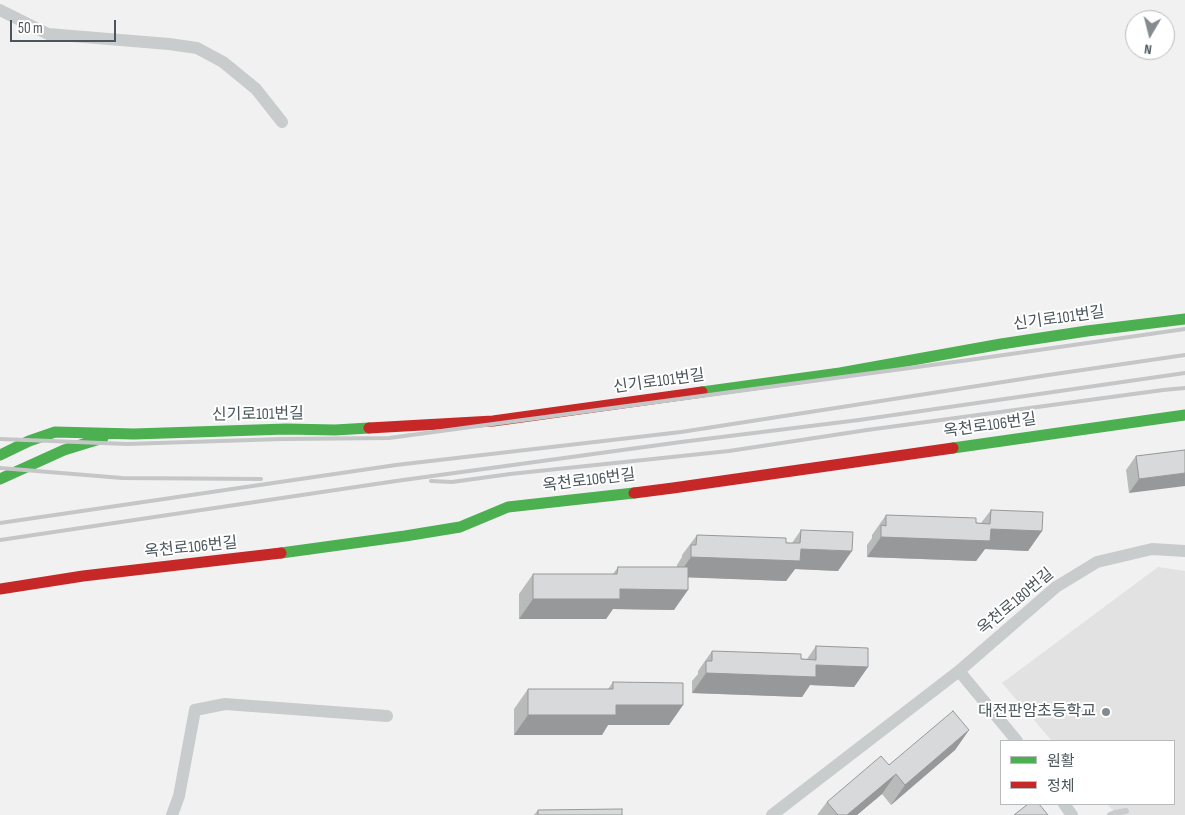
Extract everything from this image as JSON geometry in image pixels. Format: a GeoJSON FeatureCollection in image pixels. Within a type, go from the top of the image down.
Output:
{"type":"FeatureCollection","features":[{"type":"Feature","properties":{"kind":"street"},"geometry":{"type":"LineString","coordinates":[[0,10],[48,34],[198,48],[223,62],[256,89],[282,122]]}},
{"type":"Feature","properties":{"kind":"street","name":"신기로101번길"},"geometry":{"type":"LineString","coordinates":[[134,434],[335,430],[493,421],[840,373],[1077,332],[1185,319]]}},
{"type":"Feature","properties":{"kind":"street","name":"옥천로106번길"},"geometry":{"type":"LineString","coordinates":[[0,589],[83,576],[245,558],[405,536],[460,527],[508,507],[672,488],[1185,415]]}},
{"type":"Feature","properties":{"kind":"street"},"geometry":{"type":"LineString","coordinates":[[0,455],[12,448],[55,432],[134,434]]}},
{"type":"Feature","properties":{"kind":"street"},"geometry":{"type":"LineString","coordinates":[[0,479],[64,450],[104,438],[134,434]]}},
{"type":"Feature","properties":{"kind":"street","name":"옥천로180번길"},"geometry":{"type":"LineString","coordinates":[[772,815],[959,671],[1056,587],[1097,562],[1152,549],[1185,551]]}},
{"type":"Feature","properties":{"kind":"street"},"geometry":{"type":"LineString","coordinates":[[959,671],[1016,740]]}},
{"type":"Feature","properties":{"kind":"street"},"geometry":{"type":"LineString","coordinates":[[172,815],[179,796],[195,710],[225,704],[387,716]]}},
{"type":"Feature","properties":{"kind":"lane"},"geometry":{"type":"LineString","coordinates":[[1110,815],[1126,811]]}},
{"type":"Feature","properties":{"kind":"shaded area","name":"대전판암초등학교"},"geometry":{"type":"Polygon","coordinates":[[[1158,567],[1185,571],[1185,815],[1117,815],[1108,805],[1175,805],[1175,740],[1051,740],[1002,683],[1158,567]]]}},
{"type":"Feature","properties":{"kind":"building"},"geometry":{"type":"Polygon","coordinates":[[[1185,450],[1185,473],[1139,479],[1136,456],[1185,450]]]}},
{"type":"Feature","properties":{"kind":"building"},"geometry":{"type":"Polygon","coordinates":[[[991,510],[1043,512],[1042,531],[991,529],[990,541],[881,537],[881,525],[886,526],[886,515],[976,518],[976,523],[990,524],[991,510]]]}},
{"type":"Feature","properties":{"kind":"building"},"geometry":{"type":"Polygon","coordinates":[[[801,530],[853,532],[852,551],[801,549],[800,561],[691,557],[691,545],[696,545],[697,535],[786,538],[786,543],[800,543],[801,530]]]}},
{"type":"Feature","properties":{"kind":"building"},"geometry":{"type":"Polygon","coordinates":[[[618,567],[688,567],[688,590],[620,589],[620,599],[533,599],[533,574],[617,574],[618,567]]]}},
{"type":"Feature","properties":{"kind":"building"},"geometry":{"type":"Polygon","coordinates":[[[816,646],[868,648],[868,667],[816,665],[816,677],[706,673],[706,661],[712,661],[712,651],[801,654],[801,659],[816,660],[816,646]]]}},
{"type":"Feature","properties":{"kind":"building"},"geometry":{"type":"Polygon","coordinates":[[[613,682],[683,683],[683,705],[616,705],[616,715],[528,715],[528,689],[613,689],[613,682]]]}},
{"type":"Feature","properties":{"kind":"building"},"geometry":{"type":"Polygon","coordinates":[[[953,711],[969,730],[905,785],[896,774],[847,815],[838,815],[827,802],[881,756],[889,765],[953,711]]]}},
{"type":"Feature","properties":{"kind":"building"},"geometry":{"type":"Polygon","coordinates":[[[1027,805],[1040,805],[1048,815],[1014,815],[1027,805]]]}},
{"type":"Feature","properties":{"kind":"building"},"geometry":{"type":"Polygon","coordinates":[[[622,809],[622,815],[538,815],[538,810],[622,809]]]}},
{"type":"Feature","properties":{"kind":"railway"},"geometry":{"type":"LineString","coordinates":[[0,439],[127,444],[389,438],[1185,329]]}},
{"type":"Feature","properties":{"kind":"railway"},"geometry":{"type":"LineString","coordinates":[[0,523],[396,465],[681,432],[1185,355]]}},
{"type":"Feature","properties":{"kind":"railway"},"geometry":{"type":"LineString","coordinates":[[0,540],[396,481],[859,420],[1185,373]]}},
{"type":"Feature","properties":{"kind":"railway"},"geometry":{"type":"LineString","coordinates":[[431,481],[452,482],[729,451],[867,430],[1185,388]]}},
{"type":"Feature","properties":{"kind":"railway"},"geometry":{"type":"LineString","coordinates":[[0,468],[122,478],[261,479]]}},
{"type":"Feature","properties":{"kind":"traffic: fast"},"geometry":{"type":"LineString","coordinates":[[702,392],[840,373],[1001,344],[1087,331],[1185,319]]}},
{"type":"Feature","properties":{"kind":"traffic: fast"},"geometry":{"type":"LineString","coordinates":[[953,448],[1185,415]]}},
{"type":"Feature","properties":{"kind":"traffic: fast"},"geometry":{"type":"LineString","coordinates":[[0,455],[29,441],[55,432],[134,434],[369,428]]}},
{"type":"Feature","properties":{"kind":"traffic: fast"},"geometry":{"type":"LineString","coordinates":[[0,479],[64,450],[103,438]]}},
{"type":"Feature","properties":{"kind":"traffic: fast"},"geometry":{"type":"LineString","coordinates":[[281,553],[460,527],[508,507],[634,493]]}},
{"type":"Feature","properties":{"kind":"traffic: jam"},"geometry":{"type":"LineString","coordinates":[[369,428],[493,421],[702,392]]}},
{"type":"Feature","properties":{"kind":"traffic: jam"},"geometry":{"type":"LineString","coordinates":[[634,493],[953,448]]}},
{"type":"Feature","properties":{"kind":"traffic: jam"},"geometry":{"type":"LineString","coordinates":[[0,589],[83,576],[281,553]]}},
{"type":"Feature","properties":{"kind":"place","name":"대전판암초등학교"},"geometry":{"type":"Point","coordinates":[1106,712]}}]}
